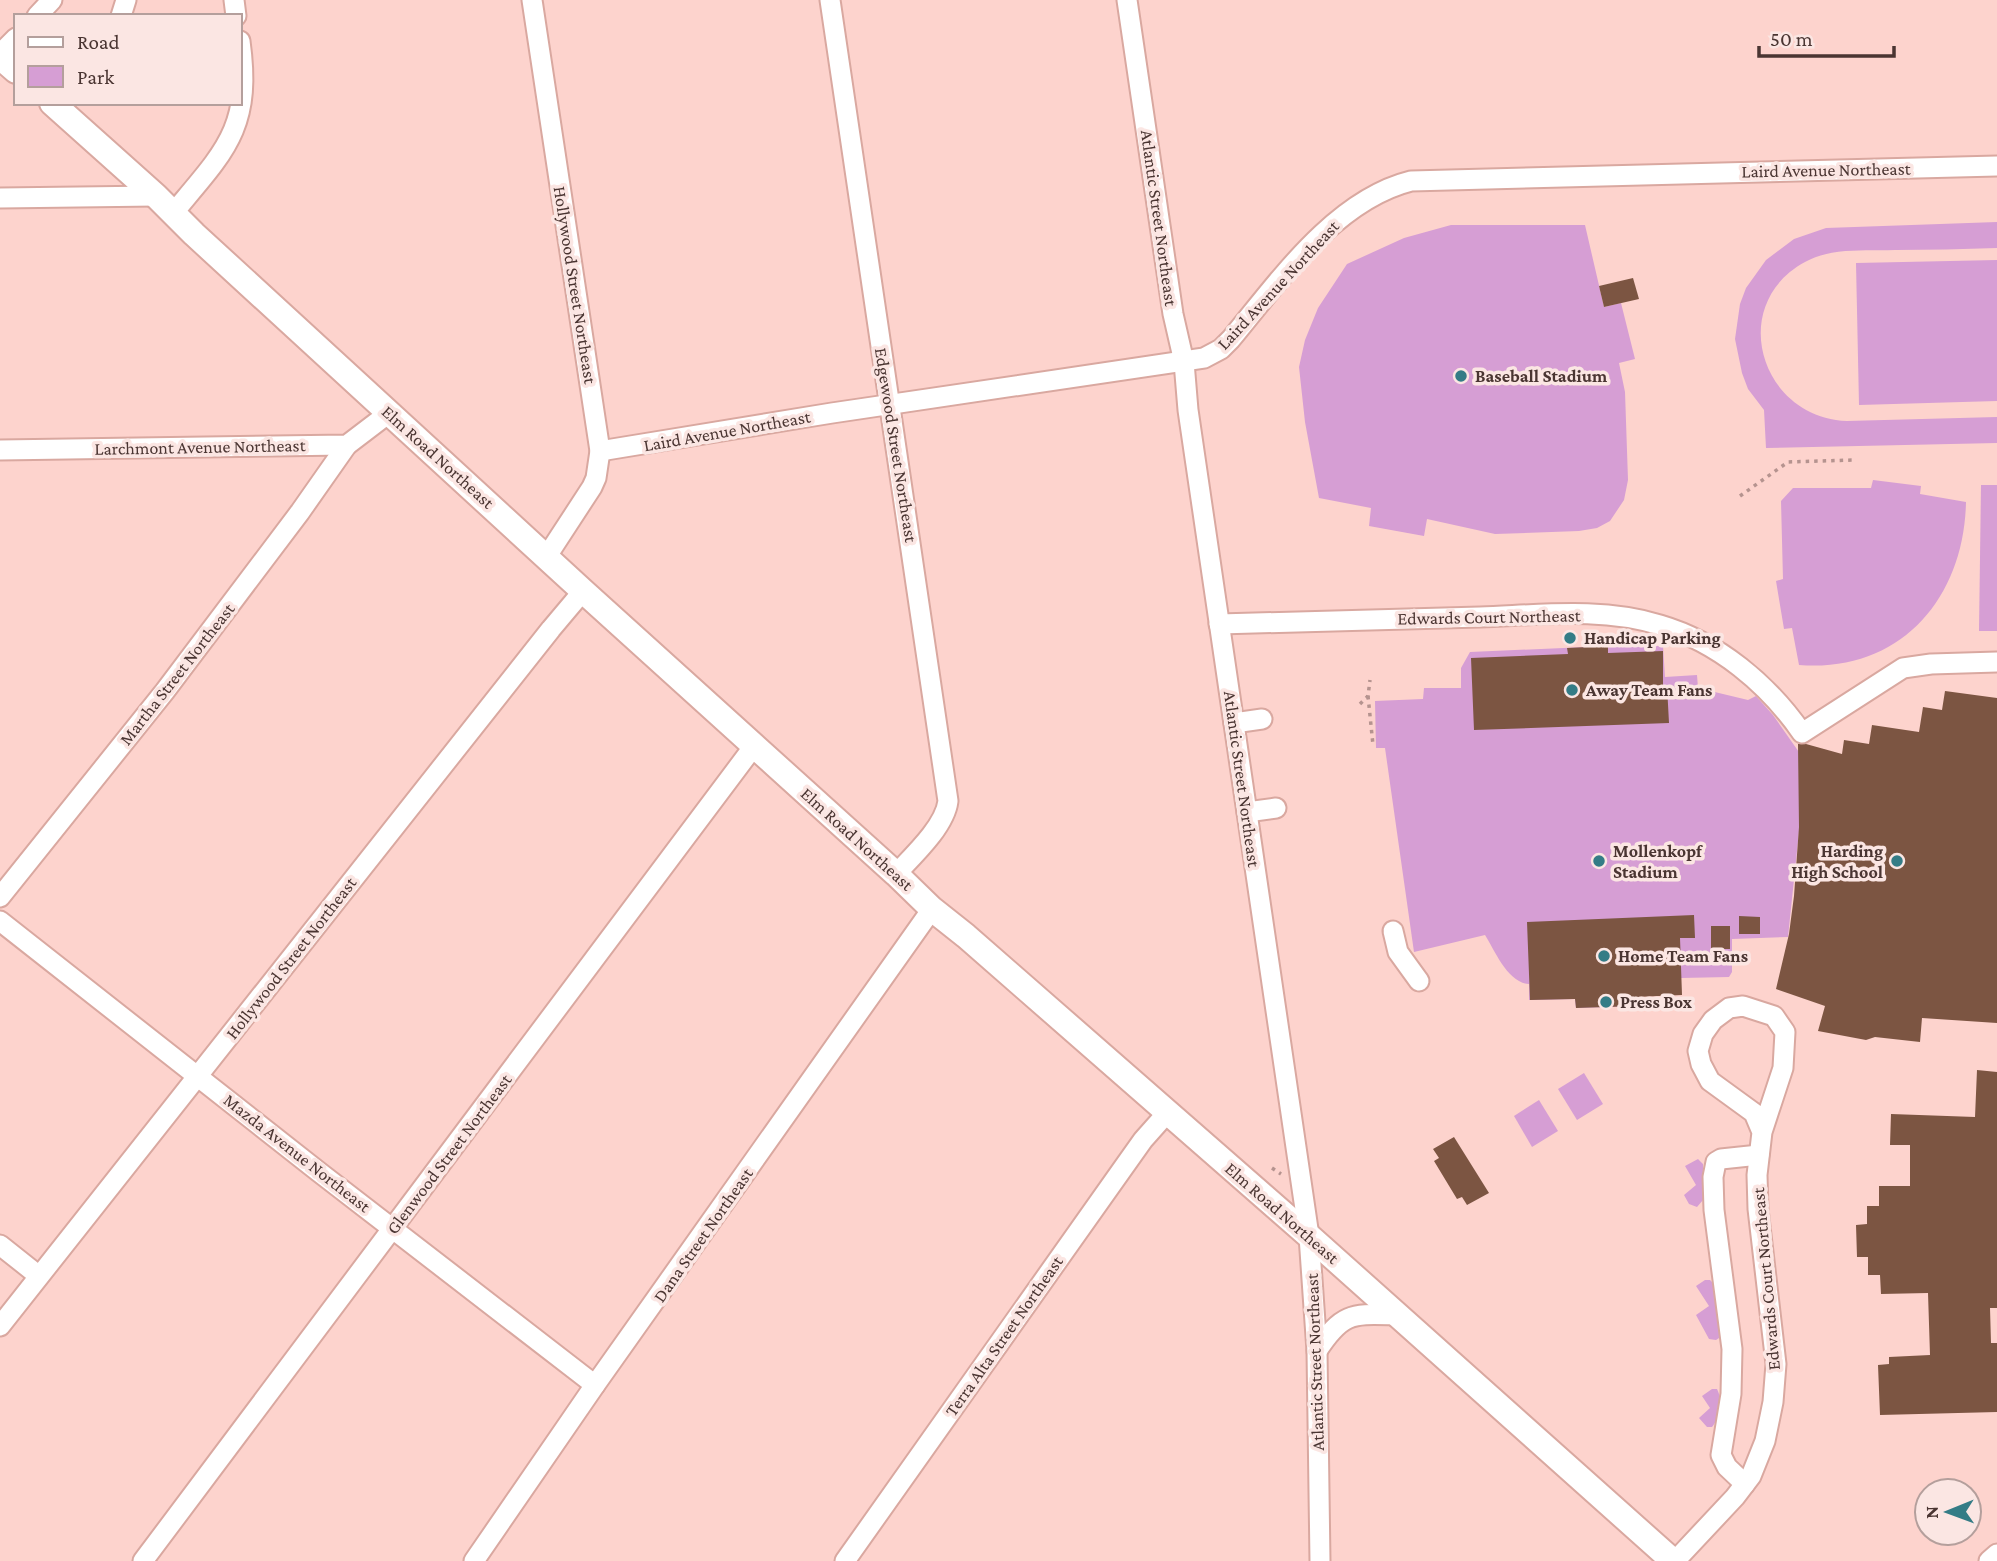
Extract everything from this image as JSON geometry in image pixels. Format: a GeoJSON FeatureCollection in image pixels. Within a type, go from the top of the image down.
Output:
{"type":"FeatureCollection","features":[{"type":"Feature","properties":{"kind":"main road"},"geometry":{"type":"LineString","coordinates":[[0,55],[14,69]]}},
{"type":"Feature","properties":{"kind":"main road","name":"Elm Road Northeast"},"geometry":{"type":"LineString","coordinates":[[54,105],[932,909],[1309,1236],[1674,1561]]}},
{"type":"Feature","properties":{"kind":"street"},"geometry":{"type":"LineString","coordinates":[[39,14],[52,0]]}},
{"type":"Feature","properties":{"kind":"street","name":"Hollywood Street Northeast"},"geometry":{"type":"LineString","coordinates":[[532,0],[600,451],[592,487],[547,556]]}},
{"type":"Feature","properties":{"kind":"street","name":"Edgewood Street Northeast"},"geometry":{"type":"LineString","coordinates":[[830,0],[948,801],[947,812],[922,846],[896,874]]}},
{"type":"Feature","properties":{"kind":"street","name":"Atlantic Street Northeast"},"geometry":{"type":"LineString","coordinates":[[1127,0],[1174,314],[1184,362],[1188,410],[1309,1236],[1317,1351],[1320,1561]]}},
{"type":"Feature","properties":{"kind":"street"},"geometry":{"type":"LineString","coordinates":[[0,55],[14,40]]}},
{"type":"Feature","properties":{"kind":"street"},"geometry":{"type":"LineString","coordinates":[[242,55],[242,92]]}},
{"type":"Feature","properties":{"kind":"street"},"geometry":{"type":"LineString","coordinates":[[0,198],[165,204],[214,164],[229,140],[240,115],[241,105]]}},
{"type":"Feature","properties":{"kind":"street","name":"Laird Avenue Northeast"},"geometry":{"type":"LineString","coordinates":[[600,451],[1204,358],[1221,349],[1294,264],[1346,214],[1370,196],[1403,183],[1429,179],[1997,166]]}},
{"type":"Feature","properties":{"kind":"street"},"geometry":{"type":"LineString","coordinates":[[347,445],[389,413]]}},
{"type":"Feature","properties":{"kind":"street","name":"Larchmont Avenue Northeast"},"geometry":{"type":"LineString","coordinates":[[0,450],[347,445]]}},
{"type":"Feature","properties":{"kind":"street","name":"Martha Street Northeast"},"geometry":{"type":"LineString","coordinates":[[0,897],[165,691],[347,445]]}},
{"type":"Feature","properties":{"kind":"street","name":"Hollywood Street Northeast"},"geometry":{"type":"LineString","coordinates":[[0,1326],[583,591]]}},
{"type":"Feature","properties":{"kind":"street","name":"Edwards Court Northeast"},"geometry":{"type":"LineString","coordinates":[[1219,624],[1574,614],[1640,620],[1671,628],[1701,642],[1736,664],[1779,702],[1802,733],[1903,668],[1931,664],[1997,662]]}},
{"type":"Feature","properties":{"kind":"street"},"geometry":{"type":"LineString","coordinates":[[1234,723],[1262,719]]}},
{"type":"Feature","properties":{"kind":"street","name":"Glenwood Street Northeast"},"geometry":{"type":"LineString","coordinates":[[142,1561],[754,746]]}},
{"type":"Feature","properties":{"kind":"street"},"geometry":{"type":"LineString","coordinates":[[1247,812],[1276,808]]}},
{"type":"Feature","properties":{"kind":"street","name":"Dana Street Northeast"},"geometry":{"type":"LineString","coordinates":[[474,1561],[595,1385],[932,909]]}},
{"type":"Feature","properties":{"kind":"street","name":"Mazda Avenue Northeast"},"geometry":{"type":"LineString","coordinates":[[0,921],[595,1385]]}},
{"type":"Feature","properties":{"kind":"street"},"geometry":{"type":"LineString","coordinates":[[1393,931],[1398,952],[1419,981]]}},
{"type":"Feature","properties":{"kind":"street","name":"Edwards Court Northeast"},"geometry":{"type":"LineString","coordinates":[[1674,1561],[1745,1484],[1765,1441],[1773,1402],[1776,1364],[1758,1209],[1759,1155],[1762,1132],[1783,1068],[1785,1032],[1774,1016],[1743,1006],[1729,1008],[1713,1020],[1703,1034],[1698,1051],[1701,1065],[1710,1081],[1754,1112],[1762,1132]]}},
{"type":"Feature","properties":{"kind":"street","name":"Terra Alta Street Northeast"},"geometry":{"type":"LineString","coordinates":[[845,1561],[1143,1140],[1167,1113]]}},
{"type":"Feature","properties":{"kind":"street"},"geometry":{"type":"LineString","coordinates":[[1745,1484],[1727,1467],[1721,1455],[1731,1394],[1732,1349],[1716,1226],[1713,1177],[1716,1162],[1721,1159],[1759,1155]]}},
{"type":"Feature","properties":{"kind":"street"},"geometry":{"type":"LineString","coordinates":[[0,1245],[39,1276]]}},
{"type":"Feature","properties":{"kind":"street"},"geometry":{"type":"LineString","coordinates":[[1317,1351],[1328,1334],[1342,1320],[1358,1314],[1397,1315]]}},
{"type":"Feature","properties":{"kind":"street"},"geometry":{"type":"LineString","coordinates":[[1989,1561],[1997,1554]]}},
{"type":"Feature","properties":{"kind":"path"},"geometry":{"type":"LineString","coordinates":[[1740,496],[1788,462],[1853,460]]}},
{"type":"Feature","properties":{"kind":"path"},"geometry":{"type":"LineString","coordinates":[[1370,680],[1368,696],[1373,745]]}},
{"type":"Feature","properties":{"kind":"path"},"geometry":{"type":"LineString","coordinates":[[1360,704],[1368,696]]}},
{"type":"Feature","properties":{"kind":"path"},"geometry":{"type":"LineString","coordinates":[[1272,1168],[1279,1173],[1277,1182]]}},
{"type":"Feature","properties":{"kind":"green space"},"geometry":{"type":"Polygon","coordinates":[[[1997,222],[1997,248],[1849,251],[1815,257],[1781,281],[1766,304],[1761,330],[1764,356],[1774,380],[1792,400],[1817,415],[1847,421],[1997,417],[1997,443],[1766,448],[1764,410],[1748,389],[1735,339],[1740,304],[1746,288],[1766,260],[1794,239],[1826,228],[1997,222]]]}},
{"type":"Feature","properties":{"kind":"green space","name":"Baseball Stadium"},"geometry":{"type":"Polygon","coordinates":[[[1451,225],[1585,225],[1604,307],[1621,303],[1635,359],[1619,363],[1625,392],[1628,480],[1624,500],[1610,521],[1597,528],[1495,534],[1427,519],[1424,536],[1369,526],[1371,508],[1319,498],[1305,422],[1299,367],[1305,340],[1318,308],[1347,264],[1404,238],[1451,225]]]}},
{"type":"Feature","properties":{"kind":"green space"},"geometry":{"type":"Polygon","coordinates":[[[1997,260],[1997,401],[1859,405],[1856,263],[1997,260]]]}},
{"type":"Feature","properties":{"kind":"green space"},"geometry":{"type":"Polygon","coordinates":[[[1873,480],[1921,486],[1920,494],[1966,502],[1962,537],[1953,570],[1939,598],[1920,623],[1896,643],[1867,657],[1835,664],[1799,665],[1792,628],[1784,629],[1776,581],[1783,579],[1781,501],[1793,488],[1871,488],[1873,480]]]}},
{"type":"Feature","properties":{"kind":"green space"},"geometry":{"type":"Polygon","coordinates":[[[1981,485],[1997,485],[1997,631],[1979,631],[1981,485]]]}},
{"type":"Feature","properties":{"kind":"green space","name":"Mollenkopf Stadium"},"geometry":{"type":"Polygon","coordinates":[[[1663,646],[1665,677],[1697,675],[1698,688],[1748,700],[1756,696],[1801,755],[1802,803],[1788,937],[1732,939],[1732,972],[1729,977],[1681,978],[1637,997],[1637,1006],[1576,1008],[1575,999],[1529,1000],[1529,984],[1521,982],[1508,972],[1485,935],[1414,952],[1385,748],[1376,748],[1375,701],[1423,699],[1424,688],[1461,688],[1461,668],[1470,652],[1663,646]]]}},
{"type":"Feature","properties":{"kind":"green space"},"geometry":{"type":"Polygon","coordinates":[[[1584,1073],[1603,1104],[1577,1120],[1558,1089],[1584,1073]]]}},
{"type":"Feature","properties":{"kind":"green space"},"geometry":{"type":"Polygon","coordinates":[[[1539,1100],[1558,1131],[1532,1147],[1514,1116],[1539,1100]]]}},
{"type":"Feature","properties":{"kind":"green space"},"geometry":{"type":"Polygon","coordinates":[[[1698,1159],[1703,1164],[1703,1200],[1697,1207],[1689,1204],[1684,1195],[1696,1185],[1685,1166],[1698,1159]]]}},
{"type":"Feature","properties":{"kind":"green space"},"geometry":{"type":"Polygon","coordinates":[[[1705,1280],[1714,1284],[1720,1332],[1716,1340],[1709,1339],[1696,1315],[1709,1306],[1696,1286],[1705,1280]]]}},
{"type":"Feature","properties":{"kind":"green space"},"geometry":{"type":"Polygon","coordinates":[[[1712,1389],[1717,1389],[1719,1393],[1720,1409],[1715,1423],[1712,1427],[1707,1427],[1699,1418],[1710,1408],[1702,1396],[1712,1389]]]}},
{"type":"Feature","properties":{"kind":"building"},"geometry":{"type":"Polygon","coordinates":[[[1633,278],[1639,299],[1604,307],[1599,286],[1633,278]]]}},
{"type":"Feature","properties":{"kind":"building","name":"Away Team Fans"},"geometry":{"type":"Polygon","coordinates":[[[1608,646],[1608,653],[1663,651],[1663,686],[1667,686],[1669,723],[1474,730],[1471,658],[1568,654],[1567,648],[1608,646]]]}},
{"type":"Feature","properties":{"kind":"building","name":"Harding High School"},"geometry":{"type":"Polygon","coordinates":[[[1945,691],[1997,698],[1997,1023],[1922,1018],[1920,1042],[1875,1037],[1866,1040],[1818,1031],[1825,1006],[1776,989],[1789,934],[1794,896],[1799,827],[1798,744],[1842,754],[1844,740],[1869,744],[1872,725],[1919,732],[1923,707],[1942,710],[1945,691]]]}},
{"type":"Feature","properties":{"kind":"building","name":"Home Team Fans"},"geometry":{"type":"Polygon","coordinates":[[[1694,915],[1695,938],[1680,938],[1682,995],[1636,997],[1637,1006],[1576,1008],[1575,999],[1530,1000],[1527,922],[1694,915]]]}},
{"type":"Feature","properties":{"kind":"building"},"geometry":{"type":"Polygon","coordinates":[[[1739,916],[1760,917],[1760,934],[1739,934],[1739,916]]]}},
{"type":"Feature","properties":{"kind":"building"},"geometry":{"type":"Polygon","coordinates":[[[1711,926],[1730,926],[1730,949],[1711,949],[1711,926]]]}},
{"type":"Feature","properties":{"kind":"building"},"geometry":{"type":"Polygon","coordinates":[[[1977,1070],[1997,1072],[1997,1308],[1990,1308],[1991,1343],[1997,1343],[1997,1412],[1880,1415],[1878,1365],[1889,1364],[1889,1357],[1930,1355],[1928,1293],[1881,1294],[1880,1275],[1868,1275],[1868,1257],[1857,1257],[1856,1225],[1867,1224],[1867,1206],[1879,1206],[1879,1186],[1910,1186],[1910,1145],[1890,1145],[1891,1114],[1975,1117],[1977,1070]]]}},
{"type":"Feature","properties":{"kind":"building"},"geometry":{"type":"Polygon","coordinates":[[[1454,1137],[1489,1193],[1467,1205],[1462,1197],[1457,1199],[1434,1161],[1439,1158],[1433,1149],[1454,1137]]]}},
{"type":"Feature","properties":{"kind":"place","name":"Baseball Stadium"},"geometry":{"type":"Point","coordinates":[1461,376]}},
{"type":"Feature","properties":{"kind":"place","name":"Handicap Parking"},"geometry":{"type":"Point","coordinates":[1570,638]}},
{"type":"Feature","properties":{"kind":"place","name":"Away Team Fans"},"geometry":{"type":"Point","coordinates":[1572,690]}},
{"type":"Feature","properties":{"kind":"place","name":"Mollenkopf Stadium"},"geometry":{"type":"Point","coordinates":[1599,861]}},
{"type":"Feature","properties":{"kind":"place","name":"Harding High School"},"geometry":{"type":"Point","coordinates":[1897,861]}},
{"type":"Feature","properties":{"kind":"place","name":"Home Team Fans"},"geometry":{"type":"Point","coordinates":[1604,956]}},
{"type":"Feature","properties":{"kind":"place","name":"Press Box"},"geometry":{"type":"Point","coordinates":[1606,1002]}}]}
